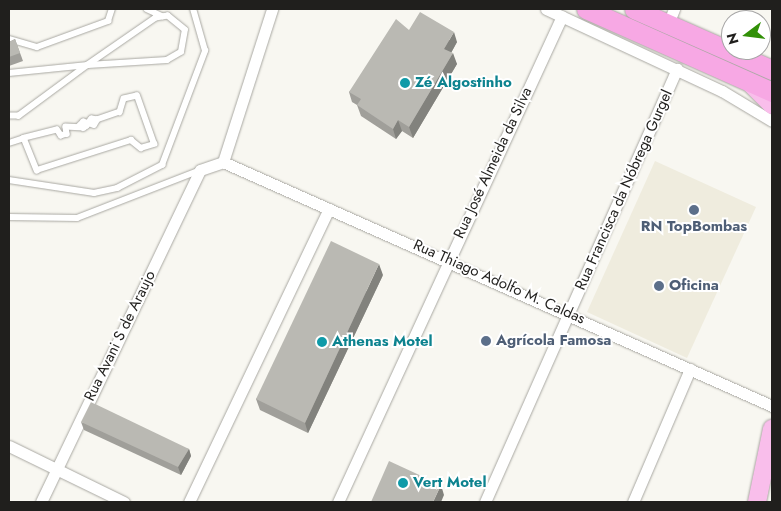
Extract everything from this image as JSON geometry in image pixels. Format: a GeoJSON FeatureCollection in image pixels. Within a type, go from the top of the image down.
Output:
{"type":"FeatureCollection","features":[{"type":"Feature","properties":{"kind":"highway"},"geometry":{"type":"LineString","coordinates":[[586,9],[772,92]]}},
{"type":"Feature","properties":{"kind":"highway"},"geometry":{"type":"LineString","coordinates":[[634,9],[671,16],[772,70]]}},
{"type":"Feature","properties":{"kind":"main road"},"geometry":{"type":"LineString","coordinates":[[744,80],[772,105]]}},
{"type":"Feature","properties":{"kind":"main road"},"geometry":{"type":"LineString","coordinates":[[757,502],[772,428]]}},
{"type":"Feature","properties":{"kind":"street"},"geometry":{"type":"LineString","coordinates":[[200,170],[223,162],[272,9]]}},
{"type":"Feature","properties":{"kind":"street"},"geometry":{"type":"LineString","coordinates":[[546,9],[677,70],[772,121]]}},
{"type":"Feature","properties":{"kind":"street","name":"Rua José Almeida da Silva"},"geometry":{"type":"LineString","coordinates":[[338,502],[448,259],[562,16]]}},
{"type":"Feature","properties":{"kind":"street","name":"Rua Francisca da Nóbrega Gurgel"},"geometry":{"type":"LineString","coordinates":[[485,502],[571,313],[677,70]]}},
{"type":"Feature","properties":{"kind":"street","name":"Rua Thiago Adolfo M. Caldas"},"geometry":{"type":"LineString","coordinates":[[223,162],[571,313],[772,406]]}},
{"type":"Feature","properties":{"kind":"street","name":"Rua Avani S de Araujo"},"geometry":{"type":"LineString","coordinates":[[41,502],[200,170]]}},
{"type":"Feature","properties":{"kind":"street"},"geometry":{"type":"LineString","coordinates":[[189,502],[329,209]]}},
{"type":"Feature","properties":{"kind":"street"},"geometry":{"type":"LineString","coordinates":[[632,502],[690,369]]}},
{"type":"Feature","properties":{"kind":"street"},"geometry":{"type":"LineString","coordinates":[[9,446],[124,502]]}},
{"type":"Feature","properties":{"kind":"lane"},"geometry":{"type":"LineString","coordinates":[[9,39],[36,47],[108,21],[112,9]]}},
{"type":"Feature","properties":{"kind":"lane"},"geometry":{"type":"LineString","coordinates":[[9,73],[175,58],[185,46],[185,30],[175,19],[162,16],[148,9]]}},
{"type":"Feature","properties":{"kind":"lane"},"geometry":{"type":"LineString","coordinates":[[9,180],[94,193],[117,188],[162,165],[205,51],[193,9]]}},
{"type":"Feature","properties":{"kind":"lane"},"geometry":{"type":"LineString","coordinates":[[9,117],[19,116],[88,65],[162,16]]}},
{"type":"Feature","properties":{"kind":"lane"},"geometry":{"type":"LineString","coordinates":[[9,143],[24,138],[57,130],[61,136],[67,134],[66,127],[80,126],[120,112],[124,99],[137,96],[154,144],[141,148],[131,140],[40,171],[34,168],[24,138]]}},
{"type":"Feature","properties":{"kind":"lane"},"geometry":{"type":"LineString","coordinates":[[9,217],[77,218],[200,170]]}},
{"type":"Feature","properties":{"kind":"shaded area","name":"Oficina"},"geometry":{"type":"Polygon","coordinates":[[[655,161],[756,207],[687,358],[587,312],[655,161]]]}},
{"type":"Feature","properties":{"kind":"building","name":"Zé Algostinho"},"geometry":{"type":"Polygon","coordinates":[[[420,12],[454,32],[444,49],[453,53],[409,127],[398,120],[393,129],[357,105],[361,99],[349,92],[396,19],[409,30],[420,12]]]}},
{"type":"Feature","properties":{"kind":"building"},"geometry":{"type":"Polygon","coordinates":[[[15,39],[20,53],[9,57],[9,42],[15,39]]]}},
{"type":"Feature","properties":{"kind":"building","name":"Athenas Motel"},"geometry":{"type":"Polygon","coordinates":[[[331,241],[379,264],[305,423],[256,399],[331,241]]]}},
{"type":"Feature","properties":{"kind":"building"},"geometry":{"type":"Polygon","coordinates":[[[91,402],[189,449],[178,467],[81,422],[91,402]]]}},
{"type":"Feature","properties":{"kind":"building"},"geometry":{"type":"Polygon","coordinates":[[[389,461],[441,485],[433,502],[371,502],[389,461]]]}},
{"type":"Feature","properties":{"kind":"place","name":"Zé Algostinho"},"geometry":{"type":"Point","coordinates":[405,83]}},
{"type":"Feature","properties":{"kind":"place","name":"RN TopBombas"},"geometry":{"type":"Point","coordinates":[694,210]}},
{"type":"Feature","properties":{"kind":"place","name":"Oficina"},"geometry":{"type":"Point","coordinates":[659,286]}},
{"type":"Feature","properties":{"kind":"place","name":"Agrícola Famosa"},"geometry":{"type":"Point","coordinates":[486,341]}},
{"type":"Feature","properties":{"kind":"place","name":"Athenas Motel"},"geometry":{"type":"Point","coordinates":[322,342]}},
{"type":"Feature","properties":{"kind":"place","name":"Vert Motel"},"geometry":{"type":"Point","coordinates":[403,483]}}]}
